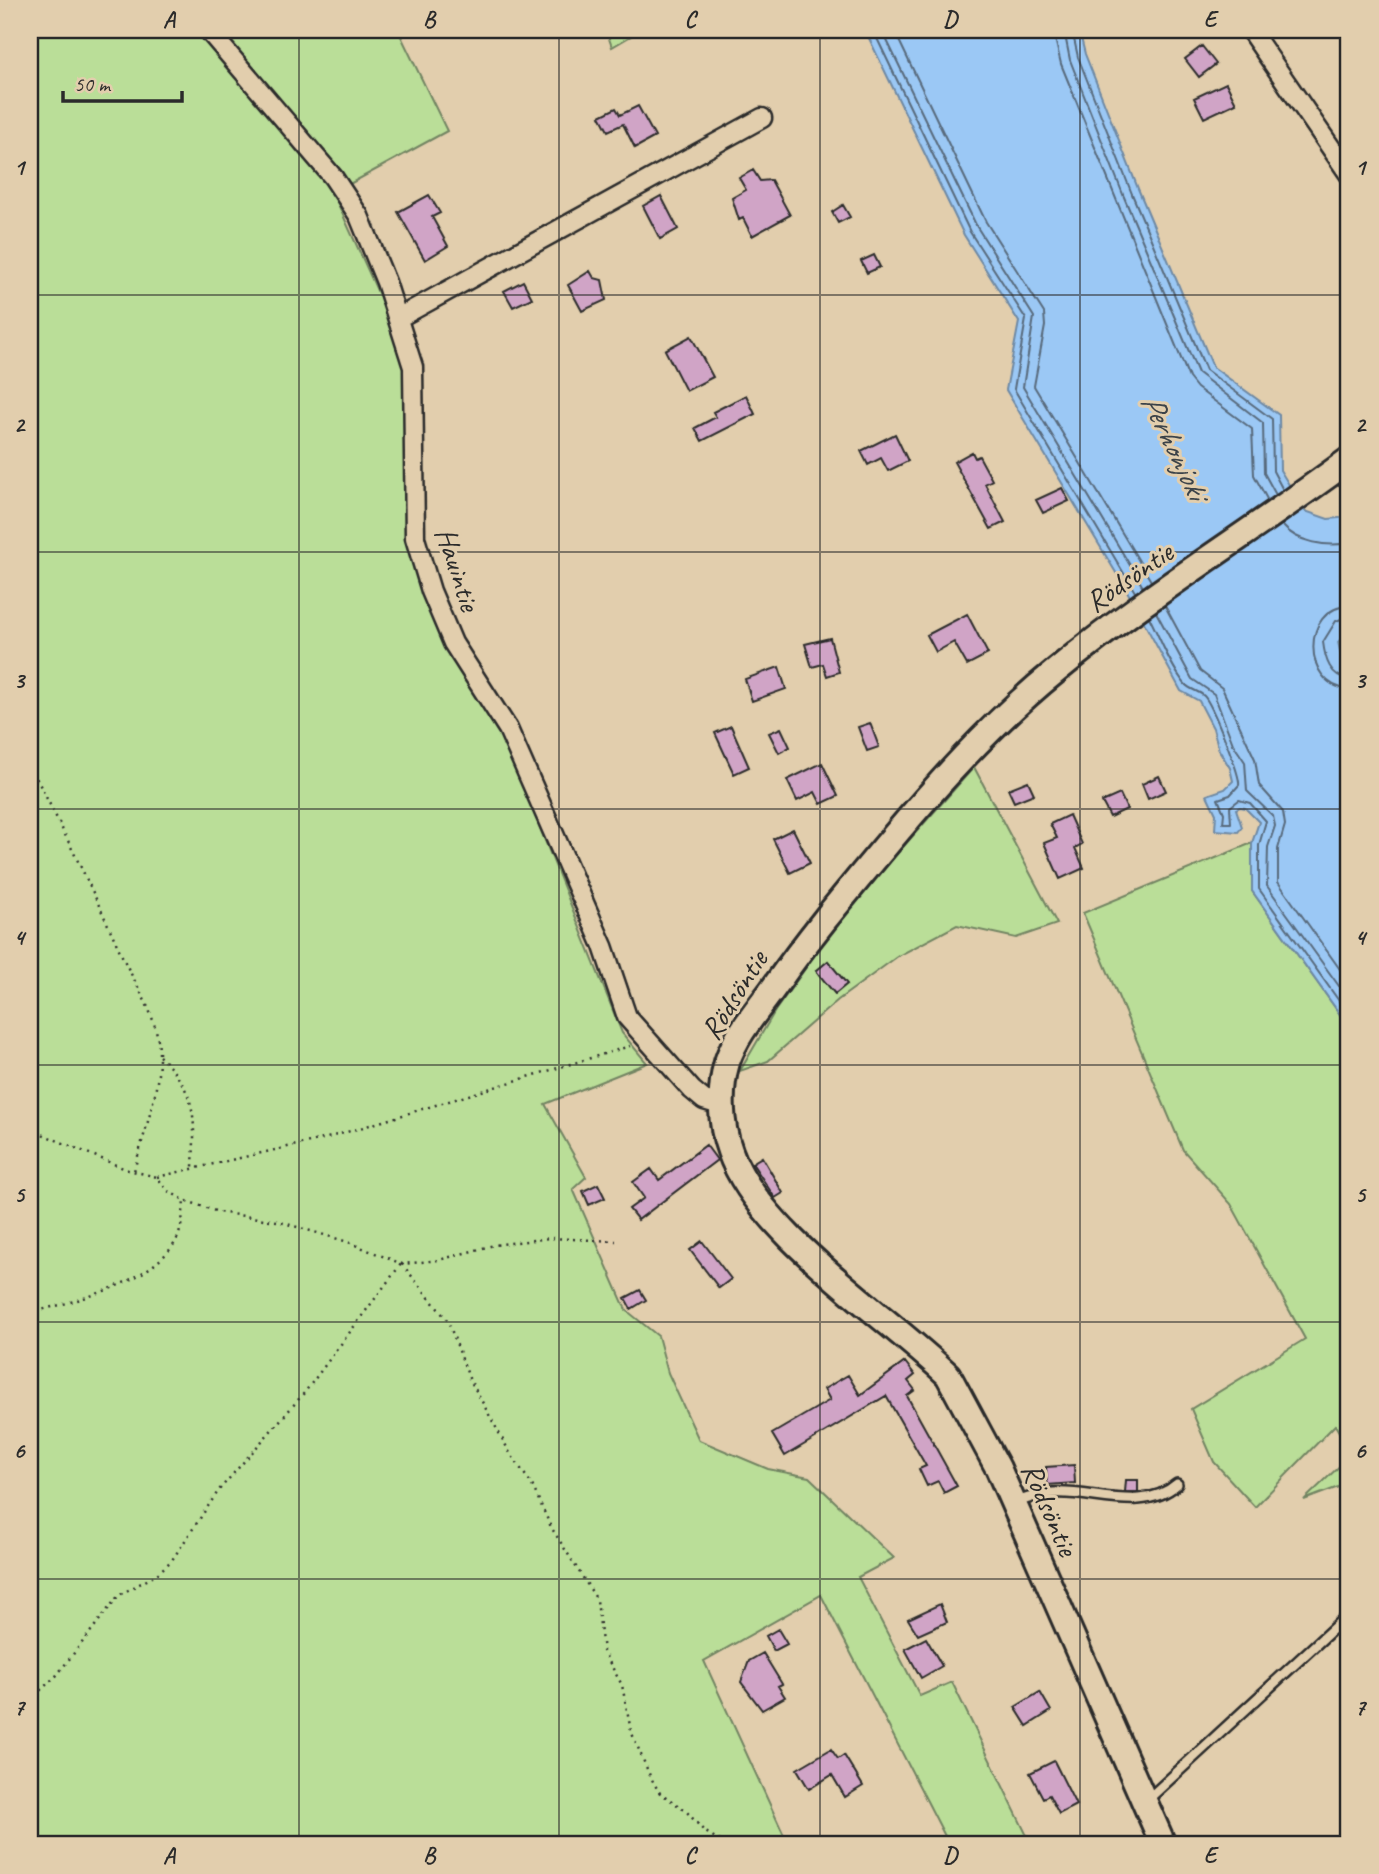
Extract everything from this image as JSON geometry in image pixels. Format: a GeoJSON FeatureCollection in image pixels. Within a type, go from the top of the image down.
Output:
{"type":"FeatureCollection","features":[{"type":"Feature","properties":{"kind":"street","name":"Hauintie"},"geometry":{"type":"LineString","coordinates":[[208,30],[359,216],[398,318],[412,367],[412,511],[415,538],[423,569],[453,643],[508,729],[519,752],[603,946],[627,1017],[698,1095],[721,1105]]}},
{"type":"Feature","properties":{"kind":"street"},"geometry":{"type":"LineString","coordinates":[[1250,30],[1349,174]]}},
{"type":"Feature","properties":{"kind":"street"},"geometry":{"type":"LineString","coordinates":[[398,318],[762,118]]}},
{"type":"Feature","properties":{"kind":"street","name":"Rödsöntie"},"geometry":{"type":"LineString","coordinates":[[1163,1844],[1014,1503],[964,1400],[948,1375],[810,1257],[752,1192],[729,1149],[721,1105],[728,1060],[738,1039],[806,941],[970,751],[1055,671],[1349,460]]}},
{"type":"Feature","properties":{"kind":"lane"},"geometry":{"type":"LineString","coordinates":[[1014,1503],[1053,1493],[1103,1499],[1153,1497],[1167,1493],[1177,1484]]}},
{"type":"Feature","properties":{"kind":"lane"},"geometry":{"type":"LineString","coordinates":[[1145,1802],[1349,1614]]}},
{"type":"Feature","properties":{"kind":"path"},"geometry":{"type":"LineString","coordinates":[[30,766],[145,997],[155,1027],[159,1056],[134,1171]]}},
{"type":"Feature","properties":{"kind":"path"},"geometry":{"type":"LineString","coordinates":[[30,1129],[134,1171],[157,1177],[327,1138],[648,1041]]}},
{"type":"Feature","properties":{"kind":"path"},"geometry":{"type":"LineString","coordinates":[[159,1056],[182,1077],[192,1107],[193,1167]]}},
{"type":"Feature","properties":{"kind":"path"},"geometry":{"type":"LineString","coordinates":[[157,1177],[168,1191],[184,1200],[218,1212],[276,1221],[348,1242],[402,1264],[439,1260],[494,1245],[551,1238],[616,1241]]}},
{"type":"Feature","properties":{"kind":"path"},"geometry":{"type":"LineString","coordinates":[[30,1313],[86,1297],[139,1274],[173,1246],[183,1222],[184,1200]]}},
{"type":"Feature","properties":{"kind":"path"},"geometry":{"type":"LineString","coordinates":[[30,1700],[57,1675],[119,1595],[156,1575],[172,1560],[219,1490],[305,1392],[402,1264]]}},
{"type":"Feature","properties":{"kind":"path"},"geometry":{"type":"LineString","coordinates":[[402,1264],[448,1321],[470,1378],[510,1453],[532,1485],[551,1527],[597,1600],[604,1651],[622,1685],[631,1731],[654,1784],[659,1792],[686,1811],[704,1831],[724,1844]]}},
{"type":"Feature","properties":{"kind":"green space"},"geometry":{"type":"Polygon","coordinates":[[[30,30],[398,30],[447,131],[333,193],[389,317],[403,362],[406,387],[406,511],[414,561],[500,728],[622,1033],[647,1063],[545,1104],[586,1177],[573,1189],[626,1310],[658,1336],[668,1373],[699,1440],[768,1469],[809,1477],[894,1558],[858,1577],[920,1696],[952,1682],[1031,1844],[949,1844],[821,1595],[704,1661],[788,1844],[30,1844],[30,30]]]}},
{"type":"Feature","properties":{"kind":"green space"},"geometry":{"type":"Polygon","coordinates":[[[606,30],[641,30],[612,47],[606,30]]]}},
{"type":"Feature","properties":{"kind":"green space"},"geometry":{"type":"Polygon","coordinates":[[[1349,631],[1349,667],[1341,655],[1338,642],[1349,631]]]}},
{"type":"Feature","properties":{"kind":"green space"},"geometry":{"type":"Polygon","coordinates":[[[974,767],[1057,924],[1016,938],[957,925],[898,956],[838,1000],[768,1061],[740,1071],[775,1011],[847,910],[974,767]]]}},
{"type":"Feature","properties":{"kind":"green space"},"geometry":{"type":"Polygon","coordinates":[[[1252,843],[1252,891],[1349,1027],[1349,1449],[1335,1425],[1255,1507],[1214,1462],[1191,1409],[1305,1339],[1231,1204],[1183,1150],[1083,913],[1252,843]]]}},
{"type":"Feature","properties":{"kind":"green space"},"geometry":{"type":"Polygon","coordinates":[[[1349,1457],[1349,1483],[1304,1500],[1349,1457]]]}},
{"type":"Feature","properties":{"kind":"water","name":"Perhonjoki"},"geometry":{"type":"Polygon","coordinates":[[[865,30],[1079,30],[1085,54],[1139,191],[1213,367],[1279,415],[1280,470],[1305,511],[1328,519],[1349,517],[1349,631],[1338,642],[1341,655],[1349,667],[1349,1027],[1252,891],[1252,843],[1259,822],[1245,808],[1240,807],[1236,809],[1242,827],[1238,832],[1215,830],[1216,814],[1207,795],[1225,789],[1233,781],[1230,768],[1219,750],[1213,728],[1199,701],[1181,691],[1127,591],[1006,390],[1019,322],[964,235],[865,30]]]}},
{"type":"Feature","properties":{"kind":"building"},"geometry":{"type":"Polygon","coordinates":[[[1202,46],[1216,64],[1199,77],[1185,59],[1202,46]]]}},
{"type":"Feature","properties":{"kind":"building"},"geometry":{"type":"Polygon","coordinates":[[[1226,83],[1236,103],[1204,118],[1194,98],[1226,83]]]}},
{"type":"Feature","properties":{"kind":"building"},"geometry":{"type":"Polygon","coordinates":[[[638,106],[655,137],[635,148],[623,124],[608,131],[600,116],[616,108],[620,115],[638,106]]]}},
{"type":"Feature","properties":{"kind":"building"},"geometry":{"type":"Polygon","coordinates":[[[753,170],[760,181],[771,180],[790,215],[752,236],[743,218],[739,220],[732,198],[746,190],[739,178],[753,170]]]}},
{"type":"Feature","properties":{"kind":"building"},"geometry":{"type":"Polygon","coordinates":[[[429,195],[440,213],[432,217],[448,246],[425,260],[398,212],[429,195]]]}},
{"type":"Feature","properties":{"kind":"building"},"geometry":{"type":"Polygon","coordinates":[[[661,196],[678,229],[660,239],[643,206],[661,196]]]}},
{"type":"Feature","properties":{"kind":"building"},"geometry":{"type":"Polygon","coordinates":[[[843,205],[850,217],[838,223],[832,212],[843,205]]]}},
{"type":"Feature","properties":{"kind":"building"},"geometry":{"type":"Polygon","coordinates":[[[874,255],[880,267],[867,273],[861,261],[874,255]]]}},
{"type":"Feature","properties":{"kind":"building"},"geometry":{"type":"Polygon","coordinates":[[[590,271],[594,278],[602,280],[606,300],[582,311],[568,285],[590,271]]]}},
{"type":"Feature","properties":{"kind":"building"},"geometry":{"type":"Polygon","coordinates":[[[523,281],[532,298],[513,307],[504,291],[523,281]]]}},
{"type":"Feature","properties":{"kind":"building"},"geometry":{"type":"Polygon","coordinates":[[[691,336],[713,377],[686,391],[665,350],[691,336]]]}},
{"type":"Feature","properties":{"kind":"building"},"geometry":{"type":"Polygon","coordinates":[[[746,395],[755,414],[702,441],[695,428],[716,417],[713,412],[746,395]]]}},
{"type":"Feature","properties":{"kind":"building"},"geometry":{"type":"Polygon","coordinates":[[[895,434],[908,461],[888,471],[881,458],[868,465],[861,451],[895,434]]]}},
{"type":"Feature","properties":{"kind":"building"},"geometry":{"type":"Polygon","coordinates":[[[972,452],[975,458],[979,456],[992,480],[985,484],[1005,522],[991,529],[954,462],[972,452]]]}},
{"type":"Feature","properties":{"kind":"building"},"geometry":{"type":"Polygon","coordinates":[[[1062,488],[1069,501],[1043,513],[1036,500],[1062,488]]]}},
{"type":"Feature","properties":{"kind":"building"},"geometry":{"type":"Polygon","coordinates":[[[967,614],[988,654],[967,665],[954,642],[936,652],[927,635],[967,614]]]}},
{"type":"Feature","properties":{"kind":"building"},"geometry":{"type":"Polygon","coordinates":[[[830,638],[839,672],[827,676],[823,664],[812,667],[805,644],[830,638]]]}},
{"type":"Feature","properties":{"kind":"building"},"geometry":{"type":"Polygon","coordinates":[[[779,667],[786,689],[752,701],[745,679],[779,667]]]}},
{"type":"Feature","properties":{"kind":"building"},"geometry":{"type":"Polygon","coordinates":[[[870,723],[879,747],[867,751],[858,727],[870,723]]]}},
{"type":"Feature","properties":{"kind":"building"},"geometry":{"type":"Polygon","coordinates":[[[731,726],[749,767],[734,774],[715,733],[731,726]]]}},
{"type":"Feature","properties":{"kind":"building"},"geometry":{"type":"Polygon","coordinates":[[[781,728],[790,747],[779,753],[769,733],[781,728]]]}},
{"type":"Feature","properties":{"kind":"building"},"geometry":{"type":"Polygon","coordinates":[[[822,763],[838,796],[821,804],[815,792],[797,801],[787,780],[822,763]]]}},
{"type":"Feature","properties":{"kind":"building"},"geometry":{"type":"Polygon","coordinates":[[[1159,776],[1166,791],[1148,799],[1142,784],[1159,776]]]}},
{"type":"Feature","properties":{"kind":"building"},"geometry":{"type":"Polygon","coordinates":[[[1028,781],[1034,794],[1014,802],[1008,789],[1028,781]]]}},
{"type":"Feature","properties":{"kind":"building"},"geometry":{"type":"Polygon","coordinates":[[[1120,794],[1127,809],[1110,817],[1102,802],[1120,794]]]}},
{"type":"Feature","properties":{"kind":"building"},"geometry":{"type":"Polygon","coordinates":[[[1069,815],[1082,844],[1075,848],[1084,868],[1060,879],[1044,843],[1057,838],[1050,824],[1069,815]]]}},
{"type":"Feature","properties":{"kind":"building"},"geometry":{"type":"Polygon","coordinates":[[[793,829],[810,863],[790,873],[773,839],[793,829]]]}},
{"type":"Feature","properties":{"kind":"building"},"geometry":{"type":"Polygon","coordinates":[[[828,961],[847,984],[835,994],[816,971],[828,961]]]}},
{"type":"Feature","properties":{"kind":"building"},"geometry":{"type":"Polygon","coordinates":[[[706,1145],[717,1160],[638,1220],[629,1209],[644,1198],[633,1182],[651,1169],[659,1180],[706,1145]]]}},
{"type":"Feature","properties":{"kind":"building"},"geometry":{"type":"Polygon","coordinates":[[[762,1157],[783,1193],[775,1198],[752,1163],[762,1157]]]}},
{"type":"Feature","properties":{"kind":"building"},"geometry":{"type":"Polygon","coordinates":[[[598,1184],[605,1198],[589,1205],[583,1191],[598,1184]]]}},
{"type":"Feature","properties":{"kind":"building"},"geometry":{"type":"Polygon","coordinates":[[[702,1241],[731,1279],[719,1288],[690,1250],[702,1241]]]}},
{"type":"Feature","properties":{"kind":"building"},"geometry":{"type":"Polygon","coordinates":[[[640,1290],[646,1300],[631,1309],[625,1298],[640,1290]]]}},
{"type":"Feature","properties":{"kind":"building"},"geometry":{"type":"Polygon","coordinates":[[[905,1362],[915,1375],[908,1381],[915,1390],[907,1396],[957,1486],[944,1493],[938,1481],[927,1486],[919,1469],[926,1466],[886,1396],[785,1456],[772,1434],[830,1400],[824,1389],[848,1375],[860,1395],[905,1362]]]}},
{"type":"Feature","properties":{"kind":"building"},"geometry":{"type":"Polygon","coordinates":[[[1074,1465],[1075,1483],[1047,1485],[1046,1467],[1074,1465]]]}},
{"type":"Feature","properties":{"kind":"building"},"geometry":{"type":"Polygon","coordinates":[[[1126,1480],[1138,1480],[1138,1492],[1125,1492],[1126,1480]]]}},
{"type":"Feature","properties":{"kind":"building"},"geometry":{"type":"Polygon","coordinates":[[[940,1604],[947,1622],[918,1635],[908,1619],[940,1604]]]}},
{"type":"Feature","properties":{"kind":"building"},"geometry":{"type":"Polygon","coordinates":[[[778,1629],[787,1644],[774,1651],[766,1636],[778,1629]]]}},
{"type":"Feature","properties":{"kind":"building"},"geometry":{"type":"Polygon","coordinates":[[[926,1638],[942,1666],[921,1678],[905,1649],[926,1638]]]}},
{"type":"Feature","properties":{"kind":"building"},"geometry":{"type":"Polygon","coordinates":[[[763,1653],[782,1684],[778,1686],[785,1697],[762,1710],[741,1682],[749,1661],[763,1653]]]}},
{"type":"Feature","properties":{"kind":"building"},"geometry":{"type":"Polygon","coordinates":[[[1040,1692],[1051,1711],[1027,1726],[1015,1707],[1040,1692]]]}},
{"type":"Feature","properties":{"kind":"building"},"geometry":{"type":"Polygon","coordinates":[[[831,1749],[838,1759],[844,1755],[863,1786],[845,1797],[832,1775],[809,1789],[797,1769],[831,1749]]]}},
{"type":"Feature","properties":{"kind":"building"},"geometry":{"type":"Polygon","coordinates":[[[1054,1761],[1076,1805],[1059,1814],[1049,1795],[1043,1798],[1030,1773],[1054,1761]]]}}]}
